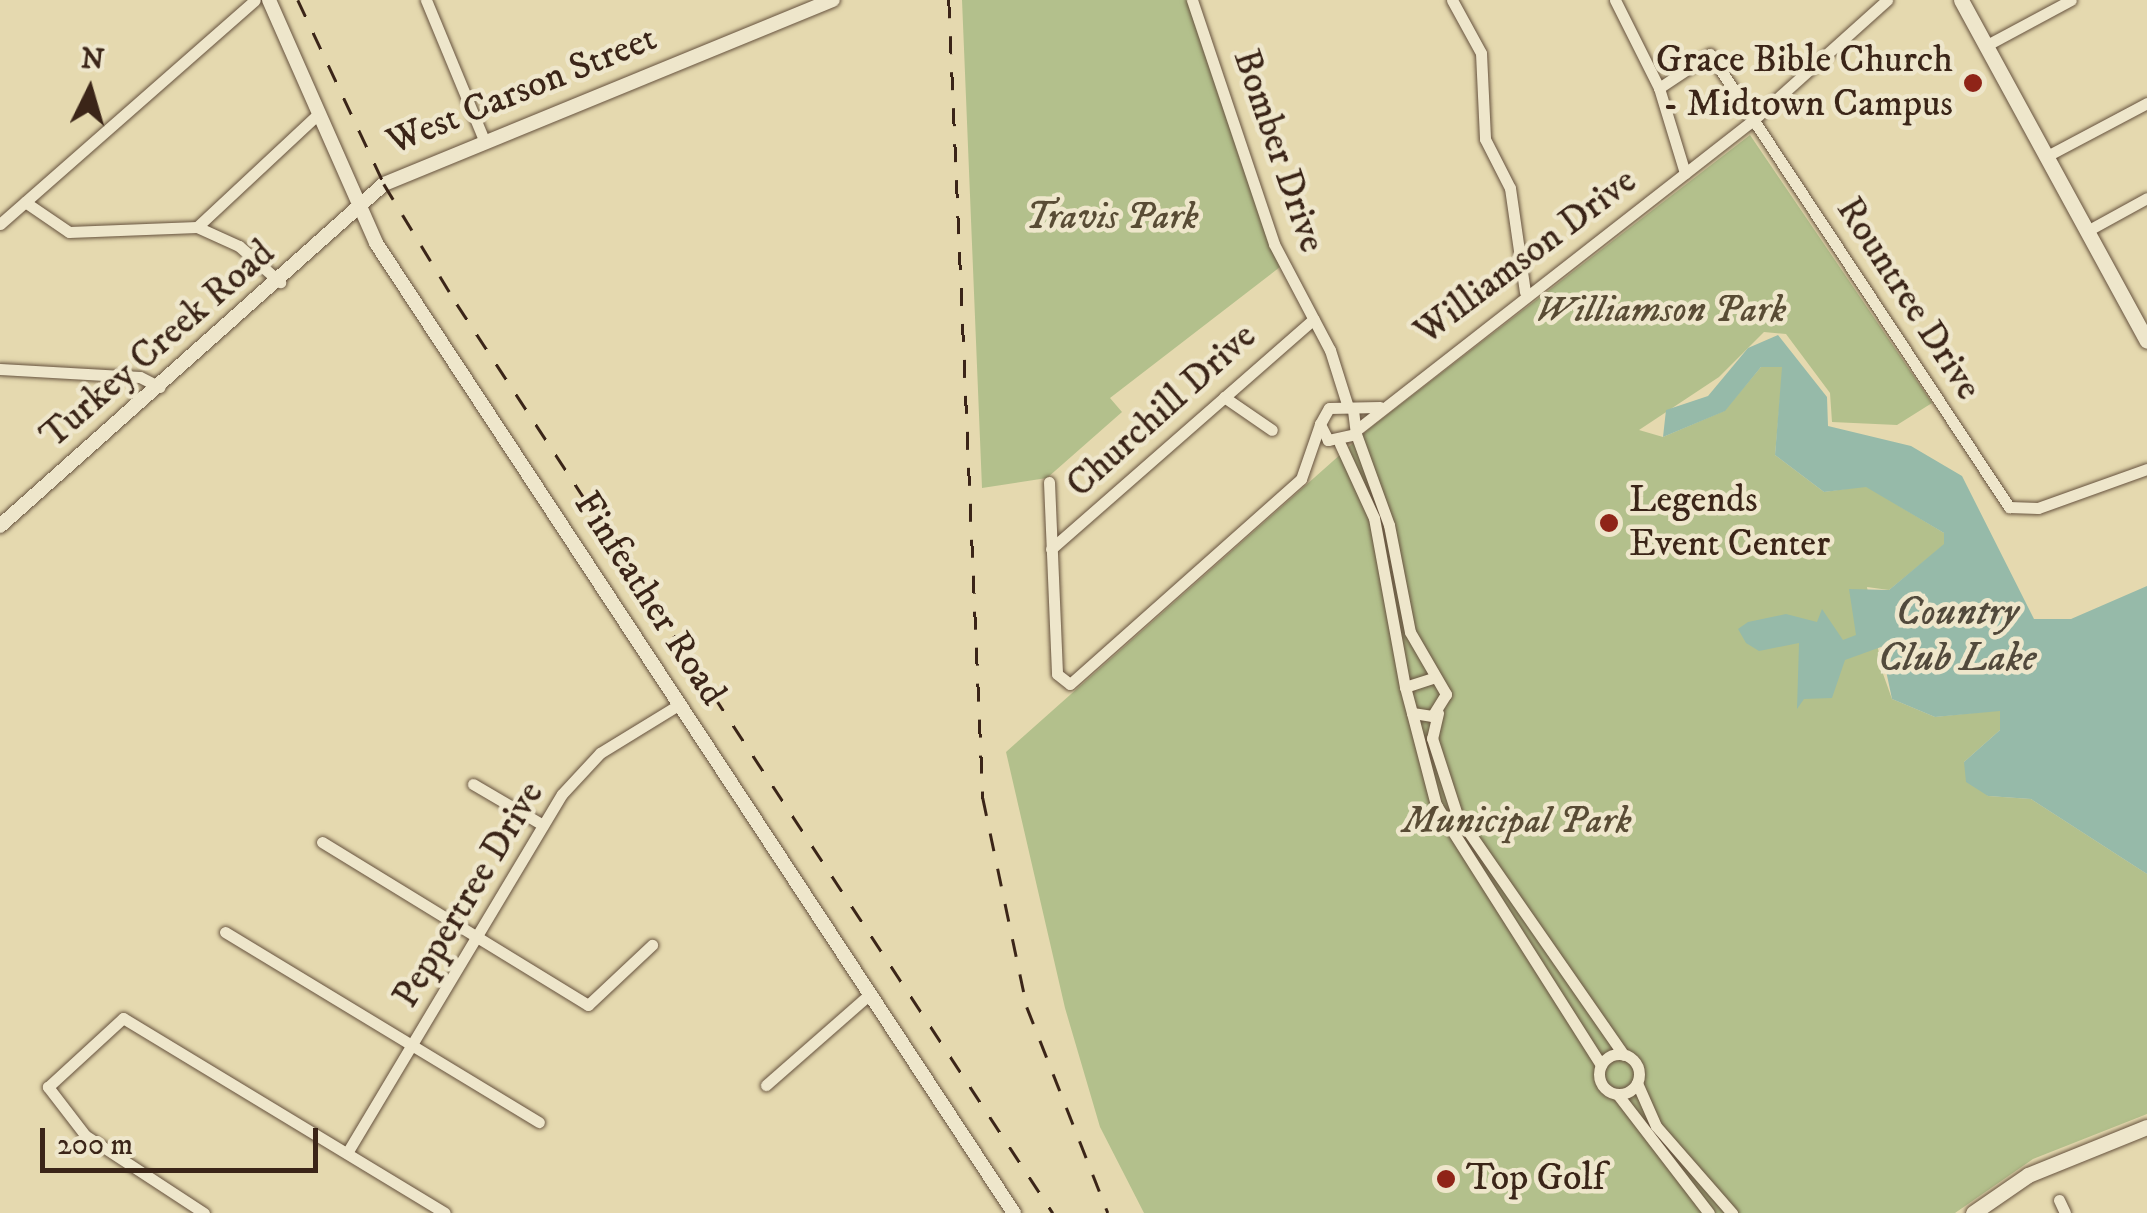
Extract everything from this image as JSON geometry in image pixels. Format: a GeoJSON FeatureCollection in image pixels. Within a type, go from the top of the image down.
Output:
{"type":"FeatureCollection","features":[{"type":"Feature","properties":{"kind":"main road"},"geometry":{"type":"LineString","coordinates":[[1961,0],[2147,341]]}},
{"type":"Feature","properties":{"kind":"main road"},"geometry":{"type":"LineString","coordinates":[[1973,1213],[2028,1175],[2147,1126]]}},
{"type":"Feature","properties":{"kind":"street"},"geometry":{"type":"LineString","coordinates":[[0,224],[256,0]]}},
{"type":"Feature","properties":{"kind":"street","name":"Finfeather Road"},"geometry":{"type":"LineString","coordinates":[[270,0],[359,213],[1014,1213]]}},
{"type":"Feature","properties":{"kind":"street"},"geometry":{"type":"LineString","coordinates":[[426,0],[484,140]]}},
{"type":"Feature","properties":{"kind":"street","name":"West Carson Street"},"geometry":{"type":"LineString","coordinates":[[359,213],[384,184],[832,0]]}},
{"type":"Feature","properties":{"kind":"street","name":"Bomber Drive"},"geometry":{"type":"LineString","coordinates":[[1192,0],[1274,244],[1338,373],[1389,525],[1400,604],[1435,677]]}},
{"type":"Feature","properties":{"kind":"street"},"geometry":{"type":"LineString","coordinates":[[1452,0],[1482,53],[1485,139],[1510,188],[1524,292]]}},
{"type":"Feature","properties":{"kind":"street"},"geometry":{"type":"LineString","coordinates":[[1616,0],[1659,88],[1686,174]]}},
{"type":"Feature","properties":{"kind":"street","name":"Williamson Drive"},"geometry":{"type":"LineString","coordinates":[[1337,444],[1358,431],[1524,292],[1750,123],[1887,0]]}},
{"type":"Feature","properties":{"kind":"street"},"geometry":{"type":"LineString","coordinates":[[1987,45],[2071,0]]}},
{"type":"Feature","properties":{"kind":"street","name":"Rountree Drive"},"geometry":{"type":"LineString","coordinates":[[1659,88],[1710,54],[1750,123],[2009,507],[2038,508],[2147,469]]}},
{"type":"Feature","properties":{"kind":"street"},"geometry":{"type":"LineString","coordinates":[[2047,156],[2147,103]]}},
{"type":"Feature","properties":{"kind":"street"},"geometry":{"type":"LineString","coordinates":[[197,227],[208,208],[316,116]]}},
{"type":"Feature","properties":{"kind":"street"},"geometry":{"type":"LineString","coordinates":[[2086,231],[2147,198]]}},
{"type":"Feature","properties":{"kind":"street"},"geometry":{"type":"LineString","coordinates":[[25,202],[69,232],[197,227],[239,246],[280,282]]}},
{"type":"Feature","properties":{"kind":"street","name":"Turkey Creek Road"},"geometry":{"type":"LineString","coordinates":[[0,526],[359,213]]}},
{"type":"Feature","properties":{"kind":"street","name":"Churchill Drive"},"geometry":{"type":"LineString","coordinates":[[1051,549],[1314,320]]}},
{"type":"Feature","properties":{"kind":"street"},"geometry":{"type":"LineString","coordinates":[[0,370],[140,376],[160,387]]}},
{"type":"Feature","properties":{"kind":"street"},"geometry":{"type":"LineString","coordinates":[[1312,460],[1338,373]]}},
{"type":"Feature","properties":{"kind":"street"},"geometry":{"type":"LineString","coordinates":[[1224,396],[1272,430]]}},
{"type":"Feature","properties":{"kind":"street"},"geometry":{"type":"LineString","coordinates":[[1329,408],[1384,406]]}},
{"type":"Feature","properties":{"kind":"street"},"geometry":{"type":"LineString","coordinates":[[1320,424],[1337,444],[1374,518],[1405,687],[1436,805],[1600,1064],[1601,1084],[1618,1095],[1709,1213]]}},
{"type":"Feature","properties":{"kind":"street"},"geometry":{"type":"LineString","coordinates":[[1049,482],[1061,683],[1092,667],[1312,460],[1337,444]]}},
{"type":"Feature","properties":{"kind":"street"},"geometry":{"type":"LineString","coordinates":[[1405,687],[1435,677],[1446,694],[1432,738],[1457,815],[1624,1055],[1636,1064],[1637,1084],[1656,1126],[1732,1213]]}},
{"type":"Feature","properties":{"kind":"street","name":"Peppertree Drive"},"geometry":{"type":"LineString","coordinates":[[347,1153],[542,825],[600,753],[680,704]]}},
{"type":"Feature","properties":{"kind":"street"},"geometry":{"type":"LineString","coordinates":[[1412,713],[1438,712]]}},
{"type":"Feature","properties":{"kind":"street"},"geometry":{"type":"LineString","coordinates":[[473,784],[542,825]]}},
{"type":"Feature","properties":{"kind":"street"},"geometry":{"type":"LineString","coordinates":[[322,842],[588,1004],[652,945]]}},
{"type":"Feature","properties":{"kind":"street"},"geometry":{"type":"LineString","coordinates":[[226,932],[539,1122]]}},
{"type":"Feature","properties":{"kind":"street"},"geometry":{"type":"LineString","coordinates":[[766,1085],[870,994]]}},
{"type":"Feature","properties":{"kind":"street"},"geometry":{"type":"LineString","coordinates":[[204,1213],[85,1135],[48,1087],[123,1018],[445,1213]]}},
{"type":"Feature","properties":{"kind":"street"},"geometry":{"type":"LineString","coordinates":[[1600,1064],[1624,1055]]}},
{"type":"Feature","properties":{"kind":"street"},"geometry":{"type":"LineString","coordinates":[[1618,1095],[1637,1084]]}},
{"type":"Feature","properties":{"kind":"street"},"geometry":{"type":"LineString","coordinates":[[414,1213],[422,1199]]}},
{"type":"Feature","properties":{"kind":"street"},"geometry":{"type":"LineString","coordinates":[[2060,1200],[2064,1213]]}},
{"type":"Feature","properties":{"kind":"green space","name":"Travis Park"},"geometry":{"type":"Polygon","coordinates":[[[962,0],[1187,0],[1280,267],[1110,398],[1122,412],[1047,478],[982,488],[962,0]]]}},
{"type":"Feature","properties":{"kind":"green space","name":"Municipal Park"},"geometry":{"type":"Polygon","coordinates":[[[1750,135],[1932,403],[1897,425],[1832,422],[1830,393],[1786,334],[1764,332],[1719,377],[1639,430],[1663,437],[1724,411],[1761,367],[1783,366],[1775,455],[1824,492],[1866,486],[1944,533],[1944,545],[1889,590],[1867,587],[1882,671],[1892,699],[1935,717],[2000,710],[2000,730],[1964,762],[1988,796],[2031,799],[2147,874],[2147,1114],[2033,1159],[1955,1213],[1144,1213],[1100,1127],[1065,1008],[1006,752],[1369,429],[1750,135]]]}},
{"type":"Feature","properties":{"kind":"water","name":"Country Club Lake"},"geometry":{"type":"Polygon","coordinates":[[[1778,335],[1827,397],[1828,426],[1911,446],[1962,476],[2034,619],[2071,619],[2147,586],[2147,874],[2031,799],[1988,796],[1966,782],[1964,762],[2000,730],[2000,711],[1935,717],[1892,699],[1881,647],[1845,660],[1832,698],[1804,699],[1797,709],[1799,643],[1759,651],[1746,643],[1738,629],[1748,622],[1786,614],[1817,622],[1822,609],[1843,640],[1856,635],[1849,589],[1889,590],[1944,544],[1944,533],[1866,487],[1824,492],[1775,455],[1782,367],[1761,367],[1725,411],[1663,437],[1666,410],[1708,396],[1748,348],[1778,335]]]}},
{"type":"Feature","properties":{"kind":"railway"},"geometry":{"type":"LineString","coordinates":[[298,0],[384,184],[457,304],[1053,1213]]}},
{"type":"Feature","properties":{"kind":"railway"},"geometry":{"type":"LineString","coordinates":[[949,0],[983,798],[1027,1007],[1108,1213]]}},
{"type":"Feature","properties":{"kind":"place","name":"Grace Bible Church - Midtown Campus"},"geometry":{"type":"Point","coordinates":[1973,83]}},
{"type":"Feature","properties":{"kind":"place","name":"Legends Event Center"},"geometry":{"type":"Point","coordinates":[1609,523]}},
{"type":"Feature","properties":{"kind":"place","name":"Top Golf"},"geometry":{"type":"Point","coordinates":[1446,1179]}},
{"type":"Feature","properties":{"kind":"park label","name":"Williamson Park"},"geometry":{"type":"Point","coordinates":[1661,311]}}]}
